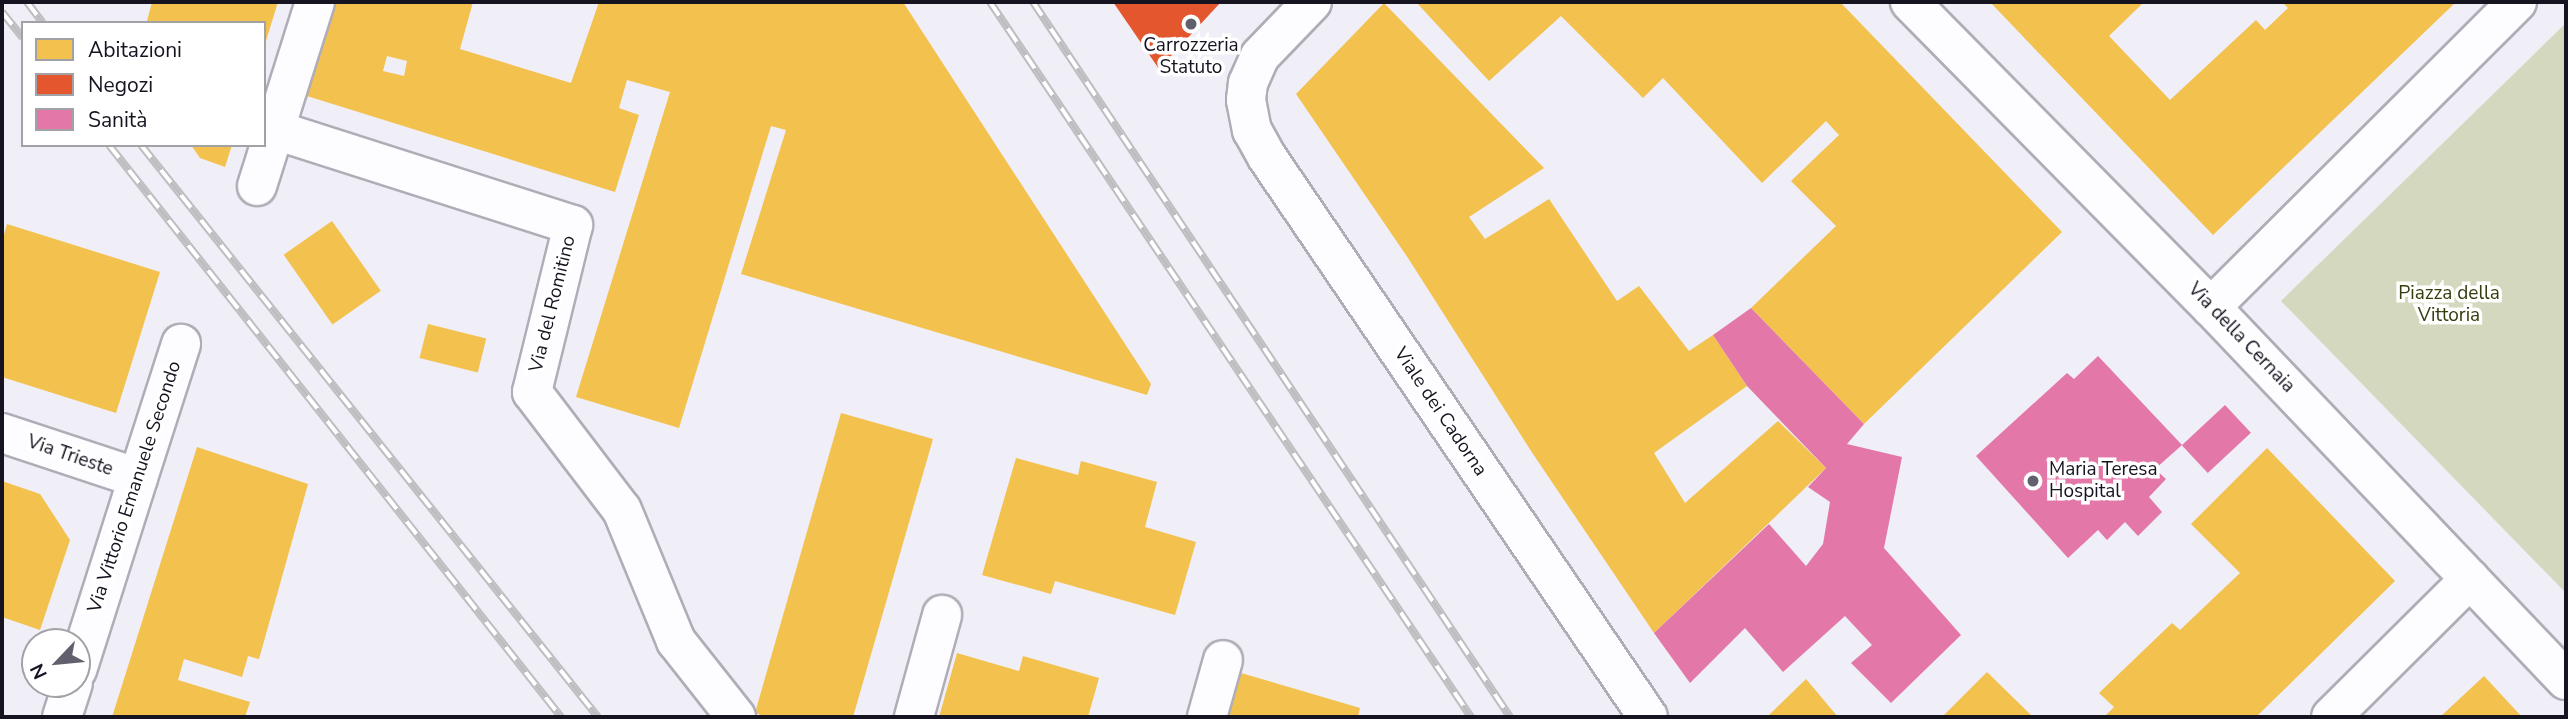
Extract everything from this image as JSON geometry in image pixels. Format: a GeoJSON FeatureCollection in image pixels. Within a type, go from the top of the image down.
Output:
{"type":"FeatureCollection","features":[{"type":"Feature","properties":{"kind":"street"},"geometry":{"type":"LineString","coordinates":[[257,186],[315,2]]}},
{"type":"Feature","properties":{"kind":"street","name":"Viale dei Cadorna"},"geometry":{"type":"LineString","coordinates":[[1312,2],[1260,56],[1248,83],[1246,100],[1252,130],[1267,157],[1648,717]]}},
{"type":"Feature","properties":{"kind":"street","name":"Via della Cernaia"},"geometry":{"type":"LineString","coordinates":[[1910,2],[2211,307],[2566,680]]}},
{"type":"Feature","properties":{"kind":"street"},"geometry":{"type":"LineString","coordinates":[[2211,307],[2517,2]]}},
{"type":"Feature","properties":{"kind":"street","name":"Via del Romitino"},"geometry":{"type":"LineString","coordinates":[[275,130],[573,225],[532,392],[622,510],[676,641],[736,717]]}},
{"type":"Feature","properties":{"kind":"street","name":"Via Vittorio Emanuele Secondo"},"geometry":{"type":"LineString","coordinates":[[90,628],[181,344]]}},
{"type":"Feature","properties":{"kind":"street","name":"Via Trieste"},"geometry":{"type":"LineString","coordinates":[[2,433],[138,478]]}},
{"type":"Feature","properties":{"kind":"street"},"geometry":{"type":"LineString","coordinates":[[2331,717],[2470,579]]}},
{"type":"Feature","properties":{"kind":"street"},"geometry":{"type":"LineString","coordinates":[[914,717],[942,615]]}},
{"type":"Feature","properties":{"kind":"street"},"geometry":{"type":"LineString","coordinates":[[1207,717],[1223,660]]}},
{"type":"Feature","properties":{"kind":"street"},"geometry":{"type":"LineString","coordinates":[[62,717],[68,698]]}},
{"type":"Feature","properties":{"kind":"green space","name":"Piazza della Vittoria"},"geometry":{"type":"Polygon","coordinates":[[[2566,23],[2566,593],[2281,301],[2566,23]]]}},
{"type":"Feature","properties":{"kind":"building: Abitazioni"},"geometry":{"type":"Polygon","coordinates":[[[152,2],[278,2],[266,41],[266,21],[147,21],[152,2]]]}},
{"type":"Feature","properties":{"kind":"building: Abitazioni"},"geometry":{"type":"Polygon","coordinates":[[[335,2],[473,2],[460,49],[571,83],[599,2],[903,2],[1151,384],[1147,395],[741,274],[786,130],[771,126],[679,428],[576,397],[670,92],[627,80],[619,108],[639,115],[615,192],[307,96],[335,2]],[[387,56],[383,71],[404,76],[407,61],[387,56]]]}},
{"type":"Feature","properties":{"kind":"building: Abitazioni"},"geometry":{"type":"Polygon","coordinates":[[[1416,2],[1840,2],[2062,232],[1864,424],[1751,308],[1836,226],[1791,181],[1839,135],[1826,121],[1762,183],[1663,78],[1643,98],[1561,16],[1489,81],[1416,2]]]}},
{"type":"Feature","properties":{"kind":"building: Abitazioni"},"geometry":{"type":"Polygon","coordinates":[[[1990,2],[2144,2],[2109,36],[2170,100],[2256,20],[2265,30],[2288,8],[2282,2],[2456,2],[2213,235],[1990,2]]]}},
{"type":"Feature","properties":{"kind":"building: Abitazioni"},"geometry":{"type":"Polygon","coordinates":[[[1384,3],[1544,168],[1469,217],[1485,239],[1549,199],[1617,301],[1639,286],[1689,351],[1713,335],[1747,386],[1654,453],[1685,503],[1778,421],[1826,468],[1654,633],[1533,454],[1408,258],[1296,94],[1384,3]]]}},
{"type":"Feature","properties":{"kind":"building: Abitazioni"},"geometry":{"type":"Polygon","coordinates":[[[192,147],[231,147],[225,167],[200,158],[192,147]]]}},
{"type":"Feature","properties":{"kind":"building: Abitazioni"},"geometry":{"type":"Polygon","coordinates":[[[332,221],[381,291],[332,324],[284,255],[332,221]]]}},
{"type":"Feature","properties":{"kind":"building: Abitazioni"},"geometry":{"type":"Polygon","coordinates":[[[7,224],[160,272],[116,413],[2,377],[2,242],[7,224]]]}},
{"type":"Feature","properties":{"kind":"building: Abitazioni"},"geometry":{"type":"Polygon","coordinates":[[[428,324],[486,339],[478,372],[420,358],[428,324]]]}},
{"type":"Feature","properties":{"kind":"building: Abitazioni"},"geometry":{"type":"Polygon","coordinates":[[[841,413],[933,439],[853,717],[767,717],[755,713],[841,413]]]}},
{"type":"Feature","properties":{"kind":"building: Abitazioni"},"geometry":{"type":"Polygon","coordinates":[[[197,447],[308,484],[259,659],[248,656],[242,677],[184,659],[178,680],[250,702],[245,717],[112,717],[197,447]]]}},
{"type":"Feature","properties":{"kind":"building: Abitazioni"},"geometry":{"type":"Polygon","coordinates":[[[2267,448],[2395,581],[2256,717],[2104,717],[2114,707],[2099,693],[2172,623],[2180,630],[2240,573],[2191,524],[2267,448]]]}},
{"type":"Feature","properties":{"kind":"building: Abitazioni"},"geometry":{"type":"Polygon","coordinates":[[[1016,458],[1078,475],[1081,461],[1157,482],[1145,527],[1196,542],[1175,615],[1055,581],[1051,594],[982,575],[1016,458]]]}},
{"type":"Feature","properties":{"kind":"building: Abitazioni"},"geometry":{"type":"Polygon","coordinates":[[[2,481],[40,494],[70,540],[41,628],[2,617],[2,481]]]}},
{"type":"Feature","properties":{"kind":"building: Abitazioni"},"geometry":{"type":"Polygon","coordinates":[[[957,653],[1019,671],[1023,656],[1099,678],[1088,717],[939,717],[957,653]]]}},
{"type":"Feature","properties":{"kind":"building: Abitazioni"},"geometry":{"type":"Polygon","coordinates":[[[1987,672],[2033,717],[1942,717],[1987,672]]]}},
{"type":"Feature","properties":{"kind":"building: Abitazioni"},"geometry":{"type":"Polygon","coordinates":[[[1241,673],[1360,708],[1358,717],[1228,717],[1241,673]]]}},
{"type":"Feature","properties":{"kind":"building: Abitazioni"},"geometry":{"type":"Polygon","coordinates":[[[2484,676],[2522,717],[2440,717],[2484,676]]]}},
{"type":"Feature","properties":{"kind":"building: Abitazioni"},"geometry":{"type":"Polygon","coordinates":[[[1806,679],[1838,717],[1767,717],[1806,679]]]}},
{"type":"Feature","properties":{"kind":"building: Negozi"},"geometry":{"type":"Polygon","coordinates":[[[1113,2],[1221,2],[1159,69],[1113,2]]]}},
{"type":"Feature","properties":{"kind":"building: Sanità"},"geometry":{"type":"Polygon","coordinates":[[[1751,308],[1864,424],[1847,444],[1902,457],[1884,548],[1961,635],[1891,703],[1851,663],[1872,645],[1845,616],[1783,672],[1745,628],[1690,683],[1654,633],[1769,524],[1806,566],[1823,544],[1830,502],[1808,487],[1826,468],[1747,386],[1713,335],[1751,308]]]}},
{"type":"Feature","properties":{"kind":"building: Sanità"},"geometry":{"type":"Polygon","coordinates":[[[2098,356],[2182,445],[2155,469],[2166,479],[2149,497],[2162,512],[2138,536],[2125,522],[2107,540],[2098,530],[2068,558],[1976,456],[2067,373],[2074,379],[2098,356]]]}},
{"type":"Feature","properties":{"kind":"building: Sanità"},"geometry":{"type":"Polygon","coordinates":[[[2225,405],[2251,433],[2208,473],[2182,445],[2225,405]]]}},
{"type":"Feature","properties":{"kind":"railway"},"geometry":{"type":"LineString","coordinates":[[27,2],[41,21]]}},
{"type":"Feature","properties":{"kind":"railway"},"geometry":{"type":"LineString","coordinates":[[990,2],[1471,717]]}},
{"type":"Feature","properties":{"kind":"railway"},"geometry":{"type":"LineString","coordinates":[[1033,2],[1510,717]]}},
{"type":"Feature","properties":{"kind":"railway"},"geometry":{"type":"LineString","coordinates":[[2,12],[21,36]]}},
{"type":"Feature","properties":{"kind":"railway"},"geometry":{"type":"LineString","coordinates":[[111,147],[561,717]]}},
{"type":"Feature","properties":{"kind":"railway"},"geometry":{"type":"LineString","coordinates":[[143,147],[598,717]]}},
{"type":"Feature","properties":{"kind":"place","name":"Carrozzeria Statuto"},"geometry":{"type":"Point","coordinates":[1191,24]}},
{"type":"Feature","properties":{"kind":"place","name":"Maria Teresa Hospital"},"geometry":{"type":"Point","coordinates":[2033,481]}}]}
